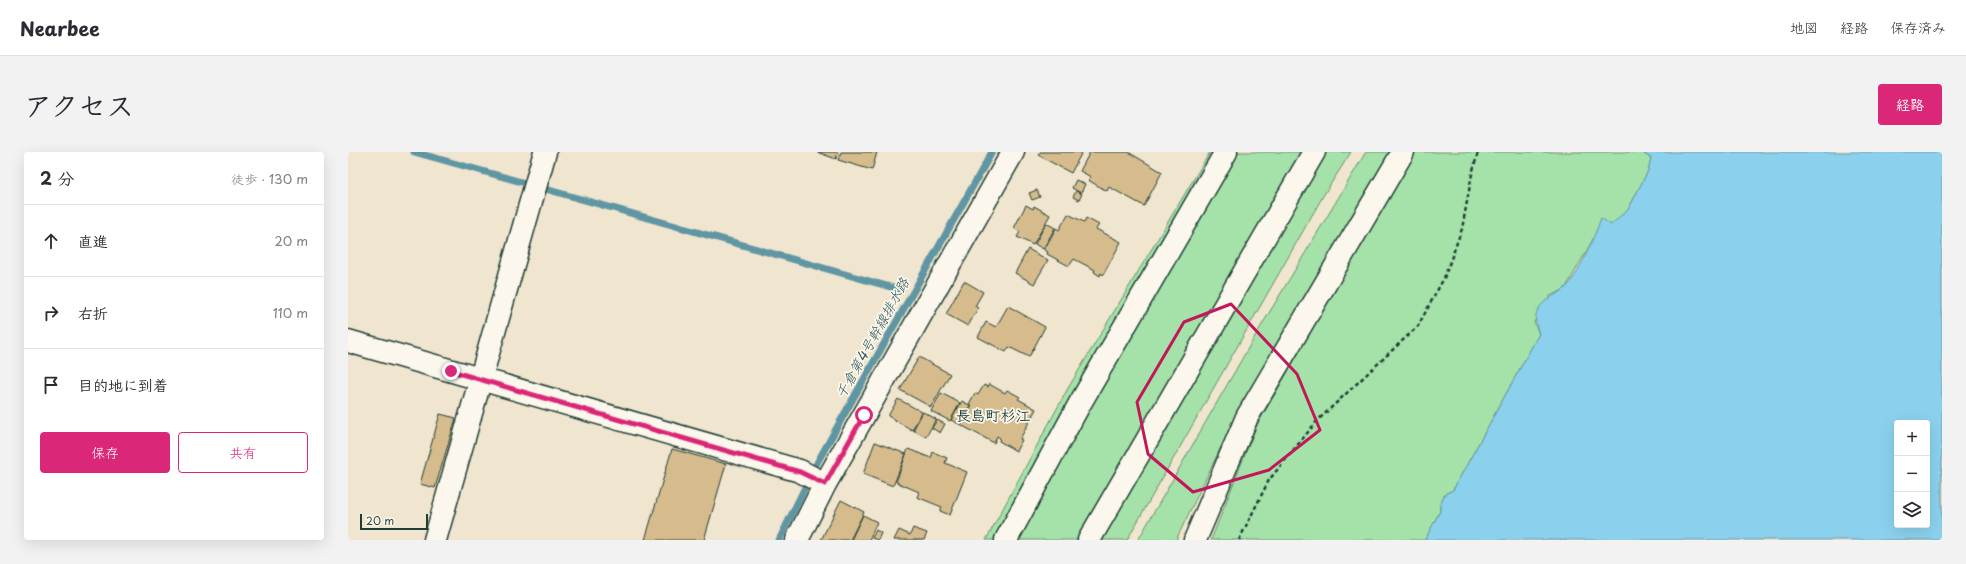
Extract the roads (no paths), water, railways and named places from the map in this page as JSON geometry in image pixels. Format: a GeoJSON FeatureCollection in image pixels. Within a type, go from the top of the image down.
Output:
{"type":"FeatureCollection","features":[{"type":"Feature","properties":{"kind":"street"},"geometry":{"type":"LineString","coordinates":[[435,540],[545,152]]}},
{"type":"Feature","properties":{"kind":"street"},"geometry":{"type":"LineString","coordinates":[[797,540],[822,483],[1013,152]]}},
{"type":"Feature","properties":{"kind":"street"},"geometry":{"type":"LineString","coordinates":[[1006,540],[1079,404],[1226,152]]}},
{"type":"Feature","properties":{"kind":"street"},"geometry":{"type":"LineString","coordinates":[[1089,540],[1314,152]]}},
{"type":"Feature","properties":{"kind":"street"},"geometry":{"type":"LineString","coordinates":[[1195,540],[1247,417],[1403,152]]}},
{"type":"Feature","properties":{"kind":"street"},"geometry":{"type":"LineString","coordinates":[[348,341],[800,472],[822,483]]}},
{"type":"Feature","properties":{"kind":"water"},"geometry":{"type":"Polygon","coordinates":[[[1645,152],[1942,152],[1942,540],[1425,540],[1440,511],[1440,504],[1445,494],[1453,490],[1539,334],[1536,324],[1537,311],[1548,299],[1564,289],[1574,277],[1580,267],[1601,218],[1611,225],[1629,208],[1648,171],[1651,158],[1644,154],[1645,152]]]}},
{"type":"Feature","properties":{"kind":"waterway"},"geometry":{"type":"LineString","coordinates":[[414,152],[525,183]]}},
{"type":"Feature","properties":{"kind":"waterway","name":"千倉第4号幹線排水路"},"geometry":{"type":"LineString","coordinates":[[779,540],[818,461],[992,152]]}},
{"type":"Feature","properties":{"kind":"waterway"},"geometry":{"type":"LineString","coordinates":[[542,188],[901,290]]}},
{"type":"Feature","properties":{"kind":"district","name":"長島町杉江"},"geometry":{"type":"Point","coordinates":[993,414]}}]}
